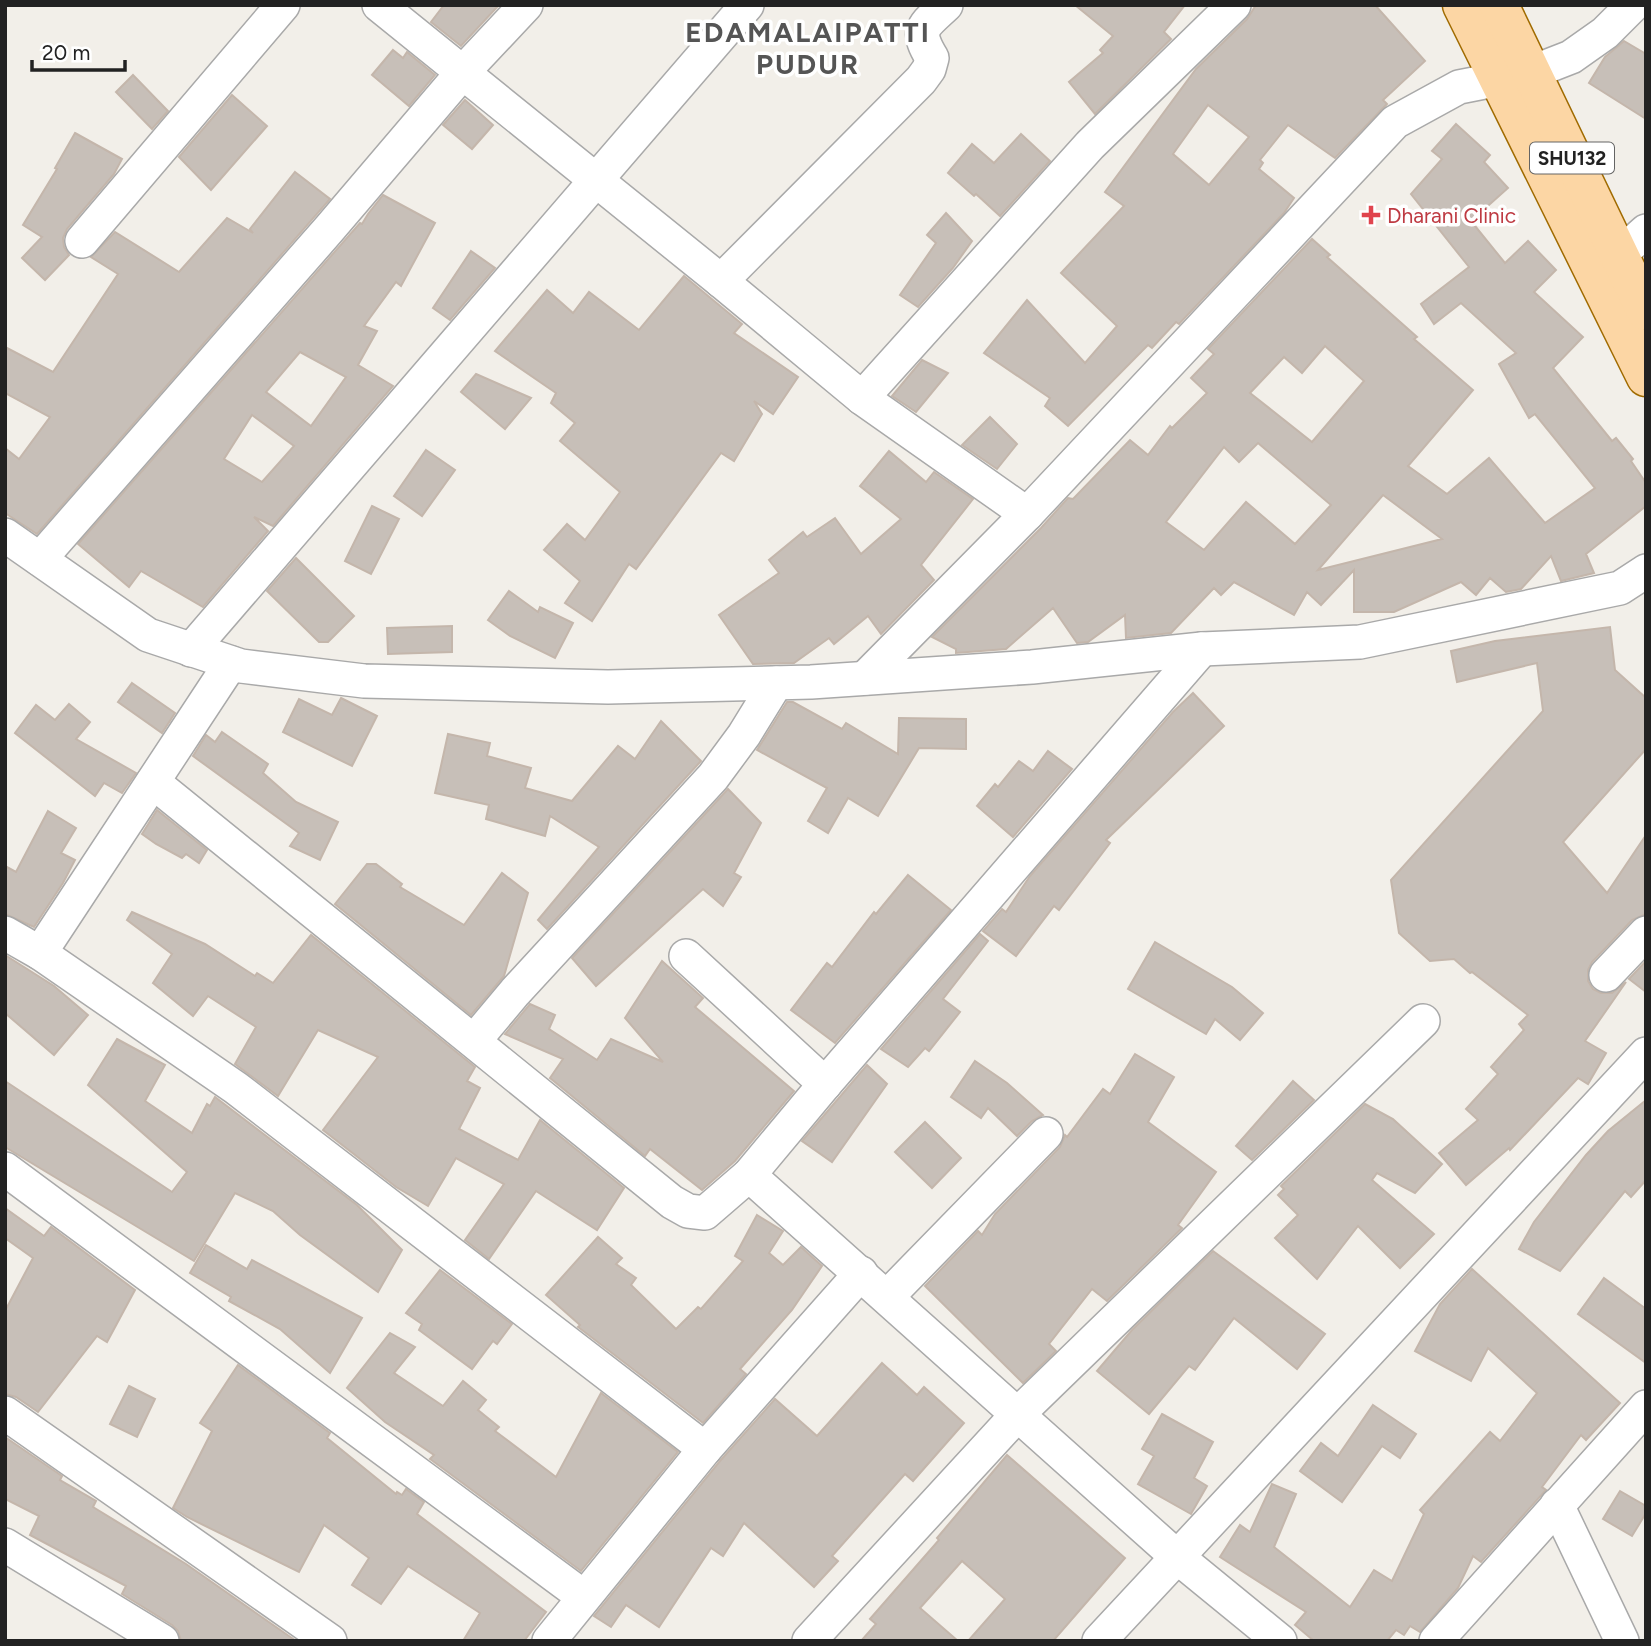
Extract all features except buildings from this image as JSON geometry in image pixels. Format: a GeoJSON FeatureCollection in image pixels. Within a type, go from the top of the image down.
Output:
{"type":"FeatureCollection","features":[{"type":"Feature","properties":{"kind":"main road","name":"SHU132"},"geometry":{"type":"LineString","coordinates":[[1462,5],[1632,243],[1646,311]]}},
{"type":"Feature","properties":{"kind":"main road","name":"SHU132"},"geometry":{"type":"LineString","coordinates":[[1499,5],[1514,77],[1646,377]]}},
{"type":"Feature","properties":{"kind":"street"},"geometry":{"type":"LineString","coordinates":[[82,241],[283,5]]}},
{"type":"Feature","properties":{"kind":"street"},"geometry":{"type":"LineString","coordinates":[[379,5],[862,398],[1027,514]]}},
{"type":"Feature","properties":{"kind":"street"},"geometry":{"type":"LineString","coordinates":[[40,559],[463,72],[526,5]]}},
{"type":"Feature","properties":{"kind":"street"},"geometry":{"type":"LineString","coordinates":[[191,650],[747,5]]}},
{"type":"Feature","properties":{"kind":"street"},"geometry":{"type":"LineString","coordinates":[[721,281],[921,80],[929,69],[932,58],[922,41],[923,29],[946,5]]}},
{"type":"Feature","properties":{"kind":"street"},"geometry":{"type":"LineString","coordinates":[[862,398],[1090,145],[1234,5]]}},
{"type":"Feature","properties":{"kind":"street"},"geometry":{"type":"LineString","coordinates":[[865,678],[1027,514],[1395,122],[1459,88],[1514,77],[1571,57],[1605,33],[1633,5]]}},
{"type":"Feature","properties":{"kind":"street"},"geometry":{"type":"LineString","coordinates":[[5,535],[148,635],[231,663],[365,681],[608,687],[865,678],[1032,667],[1202,649],[1360,642],[1620,588],[1646,571]]}},
{"type":"Feature","properties":{"kind":"street"},"geometry":{"type":"LineString","coordinates":[[153,782],[672,1202],[688,1211],[705,1213],[749,1175],[1202,649]]}},
{"type":"Feature","properties":{"kind":"street"},"geometry":{"type":"LineString","coordinates":[[40,953],[231,663]]}},
{"type":"Feature","properties":{"kind":"street"},"geometry":{"type":"LineString","coordinates":[[474,1041],[514,992],[713,777],[744,735],[776,683]]}},
{"type":"Feature","properties":{"kind":"street"},"geometry":{"type":"LineString","coordinates":[[5,933],[40,953],[236,1088],[705,1449]]}},
{"type":"Feature","properties":{"kind":"street"},"geometry":{"type":"LineString","coordinates":[[1606,975],[1646,933]]}},
{"type":"Feature","properties":{"kind":"street"},"geometry":{"type":"LineString","coordinates":[[686,956],[825,1084]]}},
{"type":"Feature","properties":{"kind":"street"},"geometry":{"type":"LineString","coordinates":[[809,1641],[1017,1415],[1423,1021]]}},
{"type":"Feature","properties":{"kind":"street"},"geometry":{"type":"LineString","coordinates":[[1099,1641],[1646,1054]]}},
{"type":"Feature","properties":{"kind":"street"},"geometry":{"type":"LineString","coordinates":[[887,1297],[1045,1134]]}},
{"type":"Feature","properties":{"kind":"street"},"geometry":{"type":"LineString","coordinates":[[5,1169],[584,1597]]}},
{"type":"Feature","properties":{"kind":"street"},"geometry":{"type":"LineString","coordinates":[[749,1175],[862,1273],[1176,1556],[1280,1641]]}},
{"type":"Feature","properties":{"kind":"street"},"geometry":{"type":"LineString","coordinates":[[549,1641],[705,1449],[862,1273]]}},
{"type":"Feature","properties":{"kind":"street"},"geometry":{"type":"LineString","coordinates":[[1436,1641],[1646,1407]]}},
{"type":"Feature","properties":{"kind":"street"},"geometry":{"type":"LineString","coordinates":[[5,1413],[330,1641]]}},
{"type":"Feature","properties":{"kind":"street"},"geometry":{"type":"LineString","coordinates":[[1558,1505],[1622,1641]]}},
{"type":"Feature","properties":{"kind":"street"},"geometry":{"type":"LineString","coordinates":[[5,1545],[162,1641]]}},
{"type":"Feature","properties":{"kind":"place","name":"Dharani Clinic"},"geometry":{"type":"Point","coordinates":[1371,215]}},
{"type":"Feature","properties":{"kind":"district","name":"EDAMALAIPATTI PUDUR"},"geometry":{"type":"Point","coordinates":[808,48]}}]}
